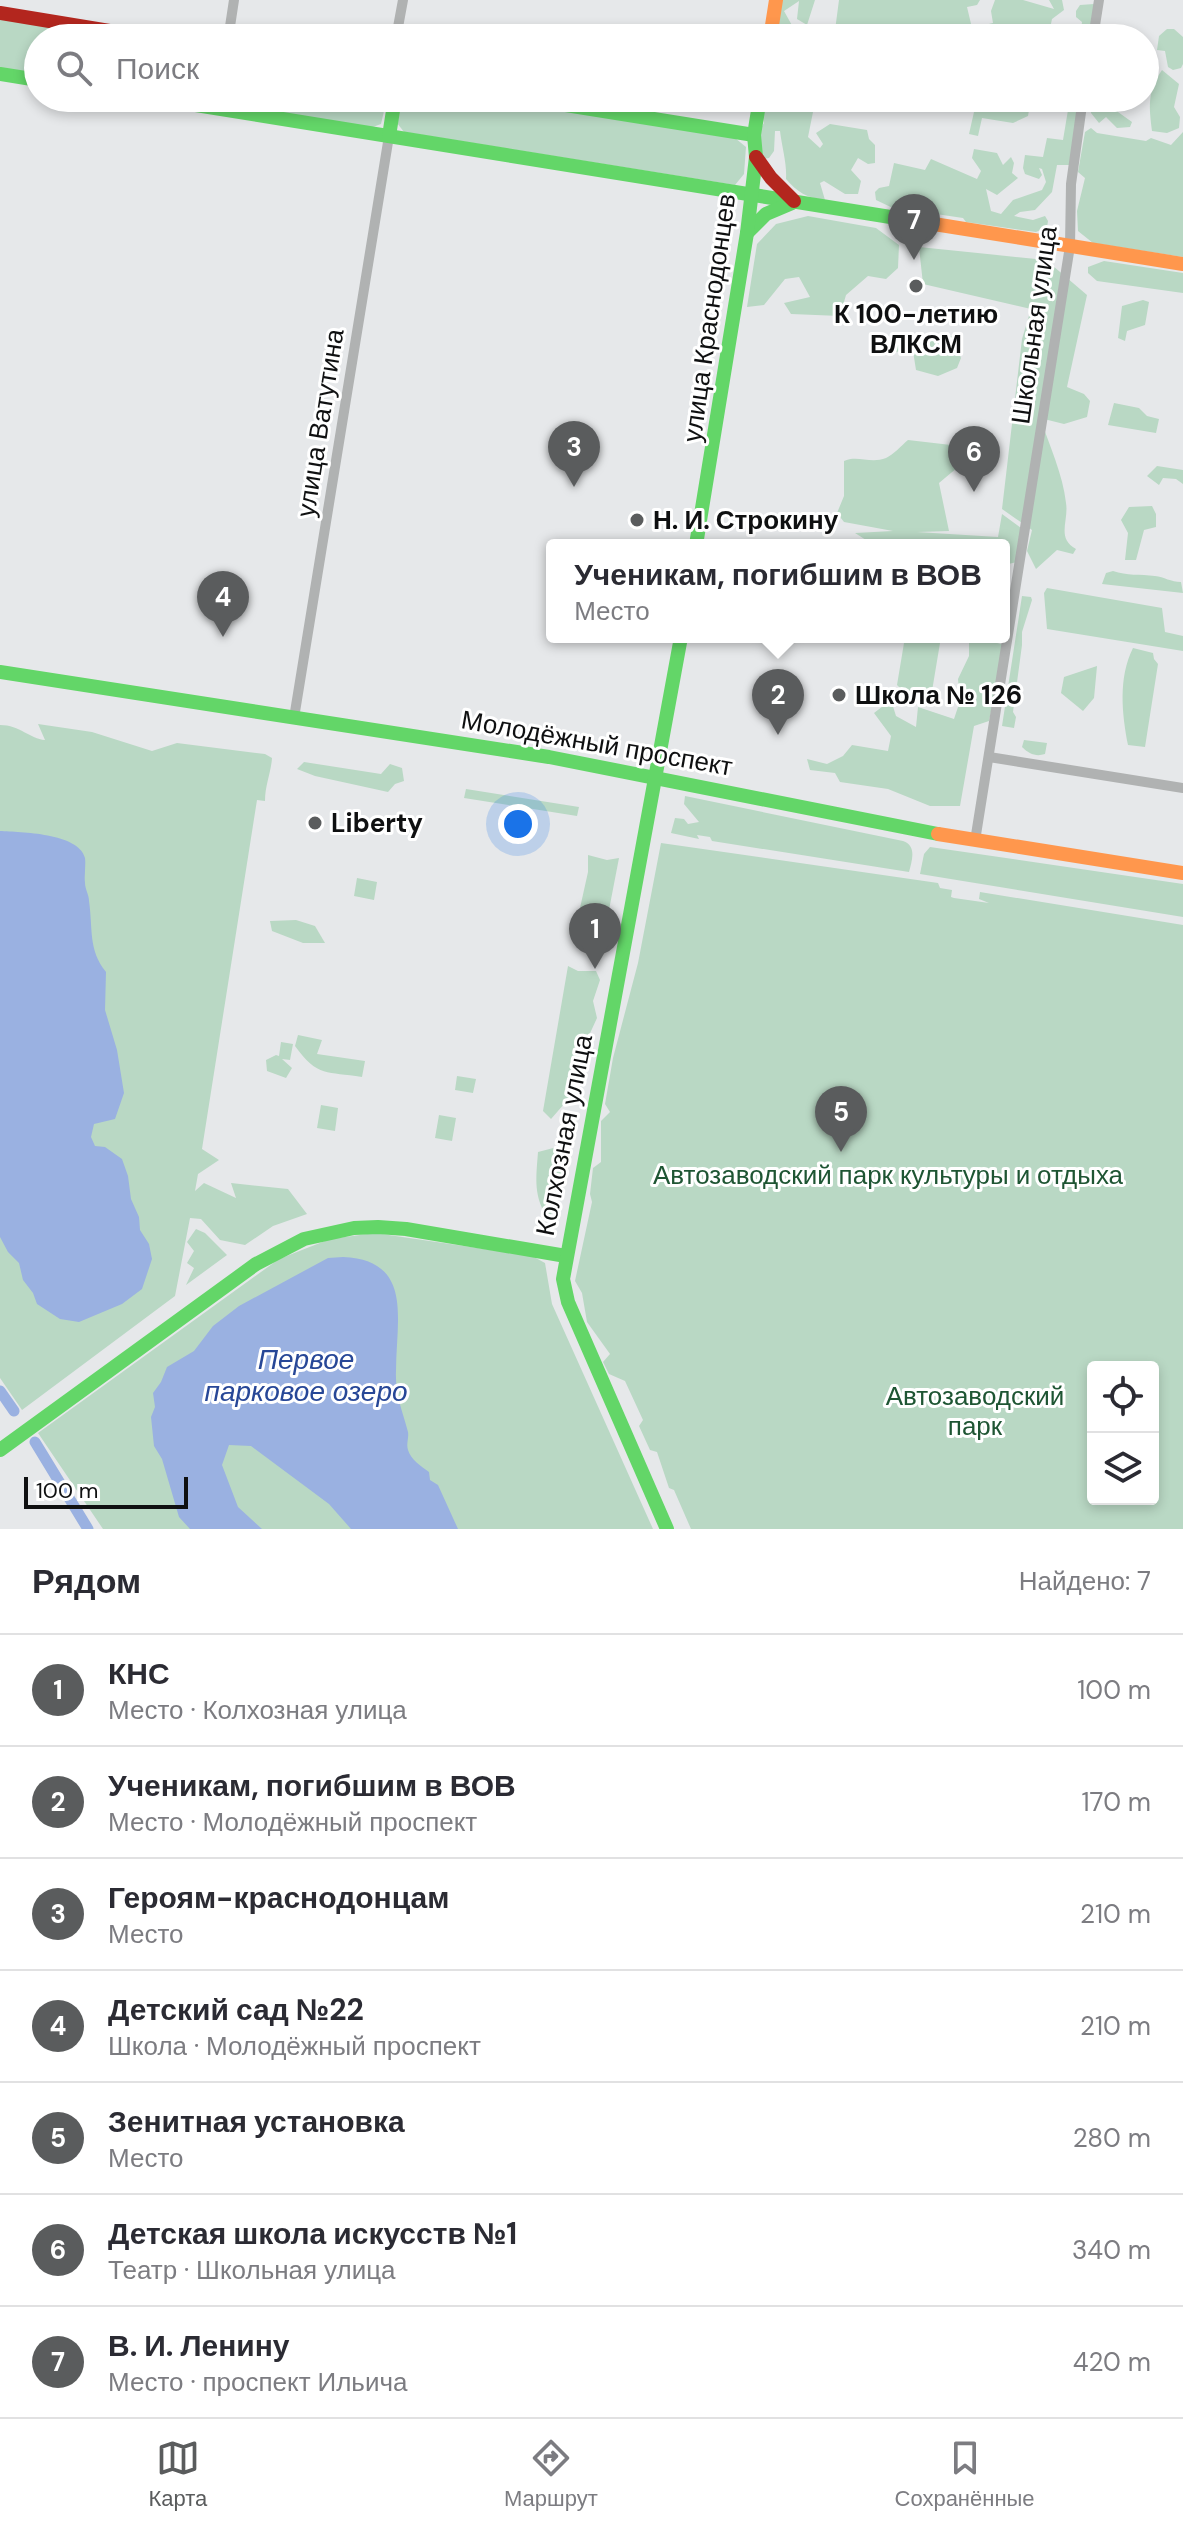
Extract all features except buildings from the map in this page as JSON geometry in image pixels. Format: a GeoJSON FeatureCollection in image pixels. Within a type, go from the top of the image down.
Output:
{"type":"FeatureCollection","features":[{"type":"Feature","properties":{"kind":"main road"},"geometry":{"type":"LineString","coordinates":[[772,24],[776,0]]}},
{"type":"Feature","properties":{"kind":"main road"},"geometry":{"type":"LineString","coordinates":[[0,13],[67,24]]}},
{"type":"Feature","properties":{"kind":"main road"},"geometry":{"type":"LineString","coordinates":[[0,74],[24,78]]}},
{"type":"Feature","properties":{"kind":"main road"},"geometry":{"type":"LineString","coordinates":[[239,112],[1183,264]]}},
{"type":"Feature","properties":{"kind":"main road"},"geometry":{"type":"LineString","coordinates":[[389,136],[393,112]]}},
{"type":"Feature","properties":{"kind":"main road"},"geometry":{"type":"LineString","coordinates":[[610,112],[754,135]]}},
{"type":"Feature","properties":{"kind":"main road","name":"улица Краснодонцев"},"geometry":{"type":"LineString","coordinates":[[697,539],[747,233],[758,112]]}},
{"type":"Feature","properties":{"kind":"main road"},"geometry":{"type":"LineString","coordinates":[[756,157],[771,178],[795,202]]}},
{"type":"Feature","properties":{"kind":"main road"},"geometry":{"type":"LineString","coordinates":[[747,233],[766,214],[795,202]]}},
{"type":"Feature","properties":{"kind":"main road"},"geometry":{"type":"LineString","coordinates":[[657,777],[680,643]]}},
{"type":"Feature","properties":{"kind":"main road","name":"Молодёжный проспект"},"geometry":{"type":"LineString","coordinates":[[0,672],[549,757],[975,841],[1183,873]]}},
{"type":"Feature","properties":{"kind":"main road","name":"Колхозная улица"},"geometry":{"type":"LineString","coordinates":[[6,1445],[256,1264],[304,1239],[354,1228],[378,1227],[566,1256],[657,777]]}},
{"type":"Feature","properties":{"kind":"main road"},"geometry":{"type":"LineString","coordinates":[[566,1256],[563,1279],[568,1302],[667,1529]]}},
{"type":"Feature","properties":{"kind":"street"},"geometry":{"type":"LineString","coordinates":[[230,24],[234,0]]}},
{"type":"Feature","properties":{"kind":"street"},"geometry":{"type":"LineString","coordinates":[[399,24],[403,0]]}},
{"type":"Feature","properties":{"kind":"street"},"geometry":{"type":"LineString","coordinates":[[1095,24],[1099,0]]}},
{"type":"Feature","properties":{"kind":"street","name":"Школьная улица"},"geometry":{"type":"LineString","coordinates":[[1010,625],[1070,246],[1071,184],[1081,112]]}},
{"type":"Feature","properties":{"kind":"street","name":"улица Ватутина"},"geometry":{"type":"LineString","coordinates":[[294,718],[389,136]]}},
{"type":"Feature","properties":{"kind":"street","name":"Школьная улица"},"geometry":{"type":"LineString","coordinates":[[975,841],[1007,643]]}},
{"type":"Feature","properties":{"kind":"street"},"geometry":{"type":"LineString","coordinates":[[989,757],[1183,788]]}},
{"type":"Feature","properties":{"kind":"green space"},"geometry":{"type":"Polygon","coordinates":[[[781,0],[815,0],[807,24],[797,19],[799,1],[784,11],[791,24],[776,24],[781,0]]]}},
{"type":"Feature","properties":{"kind":"green space"},"geometry":{"type":"Polygon","coordinates":[[[839,0],[980,0],[977,5],[967,7],[971,24],[836,24],[839,0]]]}},
{"type":"Feature","properties":{"kind":"green space"},"geometry":{"type":"Polygon","coordinates":[[[995,0],[1023,0],[1054,9],[1049,0],[1062,0],[1064,10],[1052,19],[1051,24],[989,24],[993,23],[991,11],[995,0]]]}},
{"type":"Feature","properties":{"kind":"green space"},"geometry":{"type":"Polygon","coordinates":[[[1094,4],[1093,24],[1082,24],[1076,17],[1080,5],[1094,4]]]}},
{"type":"Feature","properties":{"kind":"green space"},"geometry":{"type":"Polygon","coordinates":[[[0,18],[37,24],[24,24],[24,72],[0,68],[0,18]]]}},
{"type":"Feature","properties":{"kind":"green space"},"geometry":{"type":"Polygon","coordinates":[[[1167,29],[1174,29],[1183,37],[1181,68],[1173,70],[1168,67],[1165,51],[1159,50],[1159,36],[1167,29]]]}},
{"type":"Feature","properties":{"kind":"green space"},"geometry":{"type":"Polygon","coordinates":[[[1162,70],[1179,84],[1174,107],[1180,117],[1179,128],[1167,133],[1152,131],[1150,112],[1159,112],[1159,75],[1162,70]]]}},
{"type":"Feature","properties":{"kind":"green space"},"geometry":{"type":"Polygon","coordinates":[[[271,112],[384,112],[381,124],[370,128],[271,112]]]}},
{"type":"Feature","properties":{"kind":"green space"},"geometry":{"type":"Polygon","coordinates":[[[399,112],[574,112],[735,138],[746,147],[744,174],[735,185],[404,132],[397,123],[399,112]]]}},
{"type":"Feature","properties":{"kind":"green space"},"geometry":{"type":"Polygon","coordinates":[[[813,112],[808,137],[820,148],[823,144],[816,133],[830,124],[867,130],[869,139],[875,145],[875,163],[868,164],[858,158],[851,170],[861,181],[858,194],[845,194],[824,181],[820,183],[825,200],[803,194],[794,187],[786,179],[780,131],[775,131],[774,151],[769,158],[763,159],[758,133],[764,123],[762,113],[813,112]]]}},
{"type":"Feature","properties":{"kind":"green space"},"geometry":{"type":"Polygon","coordinates":[[[974,112],[1029,112],[1028,116],[1013,123],[982,118],[978,136],[969,134],[974,112]]]}},
{"type":"Feature","properties":{"kind":"green space"},"geometry":{"type":"Polygon","coordinates":[[[1068,112],[1081,112],[1072,165],[1057,165],[1052,192],[1035,210],[1014,216],[1033,220],[1045,216],[1047,227],[1036,232],[966,222],[963,218],[899,211],[876,200],[875,192],[889,186],[894,163],[925,170],[931,159],[977,179],[981,171],[972,158],[974,149],[997,153],[1003,165],[1011,157],[1014,163],[1012,173],[1018,178],[997,195],[986,189],[991,211],[1001,214],[1013,200],[1042,190],[1046,182],[1042,169],[1039,168],[1042,175],[1039,179],[1025,174],[1025,155],[1043,157],[1047,138],[1063,140],[1068,112]]]}},
{"type":"Feature","properties":{"kind":"green space"},"geometry":{"type":"Polygon","coordinates":[[[1118,112],[1132,122],[1130,127],[1117,128],[1106,117],[1099,123],[1091,113],[1118,112]]]}},
{"type":"Feature","properties":{"kind":"green space"},"geometry":{"type":"Polygon","coordinates":[[[1091,128],[1097,133],[1146,141],[1151,138],[1171,145],[1183,132],[1183,257],[1093,243],[1078,231],[1077,211],[1085,178],[1078,172],[1085,132],[1091,128]]]}},
{"type":"Feature","properties":{"kind":"green space"},"geometry":{"type":"Polygon","coordinates":[[[808,216],[876,228],[899,245],[898,268],[886,279],[868,276],[846,295],[840,316],[791,314],[784,303],[810,297],[799,277],[785,279],[764,305],[747,307],[757,244],[776,224],[808,216]]]}},
{"type":"Feature","properties":{"kind":"green space"},"geometry":{"type":"Polygon","coordinates":[[[919,247],[1046,260],[1087,295],[1067,387],[1084,394],[1090,401],[1087,417],[1064,424],[1040,418],[1062,482],[1065,534],[1066,540],[1076,549],[1073,554],[1057,550],[1036,569],[1027,551],[1032,530],[1002,509],[1022,339],[1031,309],[923,284],[919,247]]]}},
{"type":"Feature","properties":{"kind":"green space"},"geometry":{"type":"Polygon","coordinates":[[[1104,261],[1183,273],[1183,293],[1097,281],[1088,273],[1088,267],[1104,261]]]}},
{"type":"Feature","properties":{"kind":"green space"},"geometry":{"type":"Polygon","coordinates":[[[1143,300],[1149,302],[1145,325],[1127,331],[1125,341],[1118,338],[1122,306],[1143,300]]]}},
{"type":"Feature","properties":{"kind":"green space"},"geometry":{"type":"Polygon","coordinates":[[[953,336],[961,358],[957,368],[938,376],[916,370],[913,351],[890,352],[907,337],[953,336]]]}},
{"type":"Feature","properties":{"kind":"green space"},"geometry":{"type":"Polygon","coordinates":[[[1114,403],[1139,408],[1147,416],[1159,419],[1156,433],[1108,425],[1114,403]]]}},
{"type":"Feature","properties":{"kind":"green space"},"geometry":{"type":"Polygon","coordinates":[[[975,432],[970,457],[939,483],[949,531],[917,532],[998,537],[1002,514],[1021,528],[1017,562],[1010,564],[1010,539],[864,539],[855,533],[893,531],[844,522],[837,513],[844,496],[844,461],[886,458],[908,440],[951,445],[975,432]]]}},
{"type":"Feature","properties":{"kind":"green space"},"geometry":{"type":"Polygon","coordinates":[[[1157,466],[1183,470],[1183,484],[1176,479],[1163,478],[1159,485],[1147,476],[1157,466]]]}},
{"type":"Feature","properties":{"kind":"green space"},"geometry":{"type":"Polygon","coordinates":[[[1152,506],[1156,514],[1156,527],[1144,530],[1136,560],[1125,560],[1128,533],[1121,520],[1129,507],[1152,506]]]}},
{"type":"Feature","properties":{"kind":"green space"},"geometry":{"type":"Polygon","coordinates":[[[1113,571],[1181,582],[1183,593],[1102,584],[1106,573],[1113,571]]]}},
{"type":"Feature","properties":{"kind":"green space"},"geometry":{"type":"Polygon","coordinates":[[[1047,588],[1162,608],[1165,632],[1183,636],[1183,651],[1047,629],[1044,593],[1047,588]]]}},
{"type":"Feature","properties":{"kind":"green space"},"geometry":{"type":"Polygon","coordinates":[[[1022,596],[1031,597],[1032,600],[1022,632],[1014,728],[1002,726],[1022,596]]]}},
{"type":"Feature","properties":{"kind":"green space"},"geometry":{"type":"Polygon","coordinates":[[[904,643],[940,643],[932,691],[918,698],[908,696],[897,685],[904,643]]]}},
{"type":"Feature","properties":{"kind":"green space"},"geometry":{"type":"Polygon","coordinates":[[[969,643],[1005,645],[989,721],[974,726],[960,806],[930,806],[888,789],[840,782],[835,773],[810,770],[807,759],[827,764],[843,756],[852,745],[888,751],[891,736],[874,713],[891,700],[896,716],[916,727],[918,707],[954,719],[960,701],[958,679],[969,656],[969,643]]]}},
{"type":"Feature","properties":{"kind":"green space"},"geometry":{"type":"Polygon","coordinates":[[[1133,648],[1153,653],[1158,664],[1145,747],[1128,745],[1124,721],[1123,684],[1133,648]]]}},
{"type":"Feature","properties":{"kind":"green space"},"geometry":{"type":"Polygon","coordinates":[[[1097,666],[1094,698],[1083,711],[1061,693],[1064,677],[1097,666]]]}},
{"type":"Feature","properties":{"kind":"green space"},"geometry":{"type":"Polygon","coordinates":[[[38,724],[92,732],[152,751],[177,743],[265,754],[272,758],[265,801],[257,800],[202,1149],[219,1160],[198,1174],[195,1191],[204,1183],[236,1198],[231,1183],[288,1189],[307,1214],[273,1226],[245,1245],[220,1240],[201,1219],[190,1218],[175,1296],[22,1410],[0,1378],[0,725],[45,740],[38,724]]]}},
{"type":"Feature","properties":{"kind":"green space"},"geometry":{"type":"Polygon","coordinates":[[[1024,740],[1047,743],[1045,754],[1036,755],[1027,751],[1022,747],[1024,740]]]}},
{"type":"Feature","properties":{"kind":"green space"},"geometry":{"type":"Polygon","coordinates":[[[304,762],[381,774],[390,764],[402,768],[404,781],[395,784],[388,792],[297,769],[304,762]]]}},
{"type":"Feature","properties":{"kind":"green space"},"geometry":{"type":"Polygon","coordinates":[[[466,789],[579,807],[577,816],[464,798],[466,789]]]}},
{"type":"Feature","properties":{"kind":"green space"},"geometry":{"type":"Polygon","coordinates":[[[685,796],[903,841],[912,850],[909,872],[671,833],[675,818],[684,819],[688,824],[699,822],[684,804],[685,796]]]}},
{"type":"Feature","properties":{"kind":"green space","name":"Автозаводский парк"},"geometry":{"type":"Polygon","coordinates":[[[661,843],[938,883],[940,888],[952,890],[951,897],[954,898],[989,903],[979,899],[980,892],[1183,925],[1183,1529],[691,1529],[674,1490],[669,1488],[657,1452],[650,1450],[639,1426],[643,1420],[625,1381],[609,1374],[603,1362],[610,1354],[587,1322],[582,1293],[575,1281],[592,1202],[593,1168],[601,1162],[601,1121],[610,1112],[605,1104],[613,1058],[638,963],[661,843]]]}},
{"type":"Feature","properties":{"kind":"green space"},"geometry":{"type":"Polygon","coordinates":[[[930,847],[1183,884],[1183,917],[920,874],[924,854],[930,847]]]}},
{"type":"Feature","properties":{"kind":"green space"},"geometry":{"type":"Polygon","coordinates":[[[588,855],[607,860],[619,858],[608,915],[609,941],[596,935],[582,936],[578,917],[588,872],[588,855]]]}},
{"type":"Feature","properties":{"kind":"green space"},"geometry":{"type":"Polygon","coordinates":[[[357,878],[377,882],[374,900],[354,896],[357,878]]]}},
{"type":"Feature","properties":{"kind":"green space"},"geometry":{"type":"Polygon","coordinates":[[[296,920],[315,926],[325,943],[303,943],[272,931],[270,921],[296,920]]]}},
{"type":"Feature","properties":{"kind":"green space"},"geometry":{"type":"Polygon","coordinates":[[[568,966],[578,971],[596,971],[600,980],[593,1001],[597,1018],[586,1042],[586,1065],[578,1088],[551,1119],[543,1111],[568,966]]]}},
{"type":"Feature","properties":{"kind":"green space"},"geometry":{"type":"Polygon","coordinates":[[[298,1035],[322,1040],[317,1054],[365,1061],[362,1077],[331,1073],[310,1064],[295,1046],[298,1035]]]}},
{"type":"Feature","properties":{"kind":"green space"},"geometry":{"type":"Polygon","coordinates":[[[281,1042],[293,1044],[290,1060],[282,1059],[292,1068],[286,1078],[267,1071],[266,1060],[279,1056],[281,1042]]]}},
{"type":"Feature","properties":{"kind":"green space"},"geometry":{"type":"Polygon","coordinates":[[[457,1076],[476,1079],[473,1093],[455,1090],[457,1076]]]}},
{"type":"Feature","properties":{"kind":"green space"},"geometry":{"type":"Polygon","coordinates":[[[321,1105],[338,1108],[335,1131],[317,1128],[321,1105]]]}},
{"type":"Feature","properties":{"kind":"green space"},"geometry":{"type":"Polygon","coordinates":[[[439,1115],[456,1118],[452,1141],[435,1138],[439,1115]]]}},
{"type":"Feature","properties":{"kind":"green space"},"geometry":{"type":"Polygon","coordinates":[[[565,1145],[568,1167],[549,1220],[538,1195],[538,1152],[565,1145]]]}},
{"type":"Feature","properties":{"kind":"green space"},"geometry":{"type":"Polygon","coordinates":[[[196,1229],[205,1233],[227,1255],[186,1285],[194,1268],[187,1263],[194,1251],[187,1242],[196,1229]]]}},
{"type":"Feature","properties":{"kind":"green space"},"geometry":{"type":"Polygon","coordinates":[[[375,1233],[532,1256],[545,1263],[552,1304],[653,1529],[103,1529],[38,1433],[279,1259],[330,1239],[375,1233]]]}},
{"type":"Feature","properties":{"kind":"water"},"geometry":{"type":"Polygon","coordinates":[[[0,831],[61,839],[80,850],[85,858],[92,938],[96,955],[106,972],[105,1010],[117,1050],[124,1093],[115,1119],[94,1124],[91,1137],[95,1146],[105,1147],[122,1159],[140,1230],[149,1244],[152,1259],[142,1289],[122,1304],[79,1322],[60,1319],[37,1304],[23,1280],[19,1263],[0,1237],[0,831]]]}},
{"type":"Feature","properties":{"kind":"water","name":"Первое парковое озеро"},"geometry":{"type":"Polygon","coordinates":[[[328,1258],[366,1261],[381,1269],[391,1281],[398,1313],[397,1387],[408,1432],[409,1454],[429,1472],[430,1480],[438,1485],[458,1529],[351,1529],[329,1504],[251,1446],[229,1445],[222,1465],[238,1507],[262,1529],[190,1529],[179,1517],[162,1459],[154,1446],[151,1417],[155,1407],[153,1393],[167,1367],[194,1351],[213,1326],[239,1306],[328,1258]]]}},
{"type":"Feature","properties":{"kind":"waterway"},"geometry":{"type":"LineString","coordinates":[[0,1391],[14,1411]]}},
{"type":"Feature","properties":{"kind":"waterway"},"geometry":{"type":"LineString","coordinates":[[35,1442],[88,1529]]}},
{"type":"Feature","properties":{"kind":"traffic: fast"},"geometry":{"type":"LineString","coordinates":[[0,74],[24,78]]}},
{"type":"Feature","properties":{"kind":"traffic: fast"},"geometry":{"type":"LineString","coordinates":[[239,112],[909,220]]}},
{"type":"Feature","properties":{"kind":"traffic: fast"},"geometry":{"type":"LineString","coordinates":[[389,136],[393,112]]}},
{"type":"Feature","properties":{"kind":"traffic: fast"},"geometry":{"type":"LineString","coordinates":[[610,112],[754,135]]}},
{"type":"Feature","properties":{"kind":"traffic: fast"},"geometry":{"type":"LineString","coordinates":[[697,539],[747,233],[758,112]]}},
{"type":"Feature","properties":{"kind":"traffic: fast"},"geometry":{"type":"LineString","coordinates":[[747,233],[766,214],[792,203]]}},
{"type":"Feature","properties":{"kind":"traffic: fast"},"geometry":{"type":"LineString","coordinates":[[667,1529],[568,1302],[563,1279],[680,643]]}},
{"type":"Feature","properties":{"kind":"traffic: fast"},"geometry":{"type":"LineString","coordinates":[[0,672],[549,757],[938,834]]}},
{"type":"Feature","properties":{"kind":"traffic: fast"},"geometry":{"type":"LineString","coordinates":[[0,1450],[256,1264],[304,1239],[354,1228],[378,1227],[566,1256]]}},
{"type":"Feature","properties":{"kind":"traffic: slow"},"geometry":{"type":"LineString","coordinates":[[772,24],[776,0]]}},
{"type":"Feature","properties":{"kind":"traffic: slow"},"geometry":{"type":"LineString","coordinates":[[909,220],[1183,264]]}},
{"type":"Feature","properties":{"kind":"traffic: slow"},"geometry":{"type":"LineString","coordinates":[[938,834],[1183,873]]}},
{"type":"Feature","properties":{"kind":"traffic: jam"},"geometry":{"type":"LineString","coordinates":[[0,13],[67,24]]}},
{"type":"Feature","properties":{"kind":"traffic: jam"},"geometry":{"type":"LineString","coordinates":[[756,157],[794,201]]}},
{"type":"Feature","properties":{"kind":"place","name":"В. И. Ленину"},"geometry":{"type":"Point","coordinates":[914,260]}},
{"type":"Feature","properties":{"kind":"place","name":"К 100-летию ВЛКСМ"},"geometry":{"type":"Point","coordinates":[916,286]}},
{"type":"Feature","properties":{"kind":"place","name":"Героям-краснодонцам"},"geometry":{"type":"Point","coordinates":[574,487]}},
{"type":"Feature","properties":{"kind":"place","name":"Детская школа искусств №1"},"geometry":{"type":"Point","coordinates":[974,492]}},
{"type":"Feature","properties":{"kind":"place","name":"Н. И. Строкину"},"geometry":{"type":"Point","coordinates":[637,520]}},
{"type":"Feature","properties":{"kind":"place","name":"Детский сад №22"},"geometry":{"type":"Point","coordinates":[223,637]}},
{"type":"Feature","properties":{"kind":"place","name":"Школа № 126"},"geometry":{"type":"Point","coordinates":[839,695]}},
{"type":"Feature","properties":{"kind":"place","name":"Ученикам, погибшим в ВОВ"},"geometry":{"type":"Point","coordinates":[778,735]}},
{"type":"Feature","properties":{"kind":"place","name":"Liberty"},"geometry":{"type":"Point","coordinates":[315,823]}},
{"type":"Feature","properties":{"kind":"place","name":"КНС"},"geometry":{"type":"Point","coordinates":[595,969]}},
{"type":"Feature","properties":{"kind":"place","name":"Зенитная установка"},"geometry":{"type":"Point","coordinates":[841,1152]}},
{"type":"Feature","properties":{"kind":"park label","name":"Автозаводский парк культуры и отдыха"},"geometry":{"type":"Point","coordinates":[888,1175]}}]}
